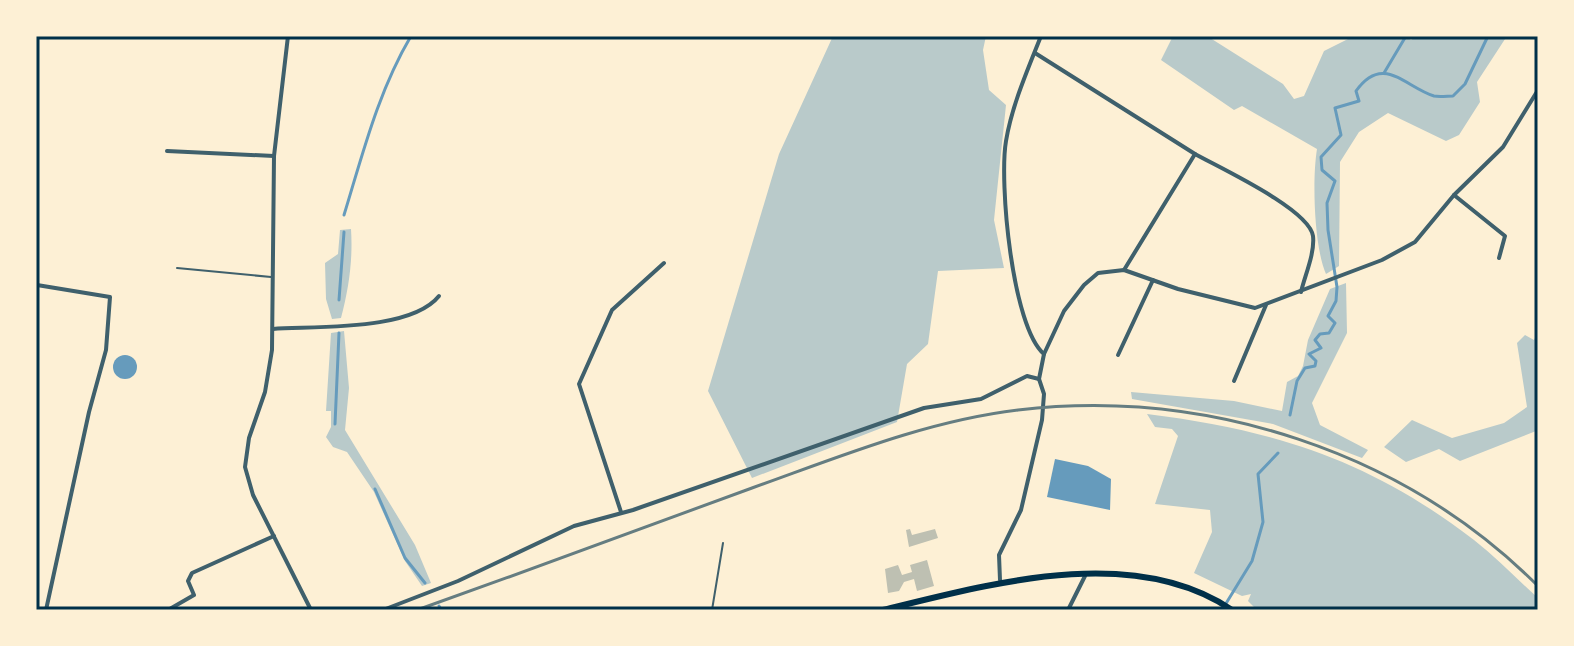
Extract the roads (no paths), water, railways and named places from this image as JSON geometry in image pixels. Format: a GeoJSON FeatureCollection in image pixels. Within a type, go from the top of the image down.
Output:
{"type":"FeatureCollection","features":[{"type":"Feature","properties":{"kind":"main road"},"geometry":{"type":"LineString","coordinates":[[883,610],[1000,580],[1085,576],[1164,579],[1218,600],[1232,610]]}},
{"type":"Feature","properties":{"kind":"main road"},"geometry":{"type":"LineString","coordinates":[[475,610],[509,610]]}},
{"type":"Feature","properties":{"kind":"street"},"geometry":{"type":"LineString","coordinates":[[288,36],[274,156],[270,370],[249,438],[245,467],[253,495],[311,610]]}},
{"type":"Feature","properties":{"kind":"street"},"geometry":{"type":"LineString","coordinates":[[1041,36],[1006,139],[1003,184],[1020,296],[1032,337],[1044,354]]}},
{"type":"Feature","properties":{"kind":"street"},"geometry":{"type":"LineString","coordinates":[[1035,53],[1195,154],[1292,210],[1309,224],[1313,240],[1301,292]]}},
{"type":"Feature","properties":{"kind":"street"},"geometry":{"type":"LineString","coordinates":[[1000,580],[999,555],[1021,510],[1042,420],[1044,394],[1039,379],[1044,354],[1064,311],[1084,285],[1098,273],[1124,270],[1225,302],[1255,308],[1382,260],[1415,242],[1454,195],[1503,147],[1538,90]]}},
{"type":"Feature","properties":{"kind":"street"},"geometry":{"type":"LineString","coordinates":[[167,151],[274,156]]}},
{"type":"Feature","properties":{"kind":"street"},"geometry":{"type":"LineString","coordinates":[[1124,270],[1195,154]]}},
{"type":"Feature","properties":{"kind":"street"},"geometry":{"type":"LineString","coordinates":[[1454,195],[1505,236],[1499,258]]}},
{"type":"Feature","properties":{"kind":"street"},"geometry":{"type":"LineString","coordinates":[[621,512],[579,384],[612,310],[664,263]]}},
{"type":"Feature","properties":{"kind":"street"},"geometry":{"type":"LineString","coordinates":[[1118,355],[1153,280]]}},
{"type":"Feature","properties":{"kind":"street"},"geometry":{"type":"LineString","coordinates":[[37,285],[110,297],[106,350],[79,455],[46,610]]}},
{"type":"Feature","properties":{"kind":"street"},"geometry":{"type":"LineString","coordinates":[[273,329],[416,315],[439,296]]}},
{"type":"Feature","properties":{"kind":"street"},"geometry":{"type":"LineString","coordinates":[[1234,381],[1266,305]]}},
{"type":"Feature","properties":{"kind":"street"},"geometry":{"type":"LineString","coordinates":[[383,610],[458,581],[574,526],[924,408],[981,399],[1027,376],[1039,379]]}},
{"type":"Feature","properties":{"kind":"street"},"geometry":{"type":"LineString","coordinates":[[168,610],[194,595],[188,581],[192,573],[274,536]]}},
{"type":"Feature","properties":{"kind":"street"},"geometry":{"type":"LineString","coordinates":[[1068,610],[1085,576]]}},
{"type":"Feature","properties":{"kind":"lane"},"geometry":{"type":"LineString","coordinates":[[177,268],[274,278]]}},
{"type":"Feature","properties":{"kind":"lane"},"geometry":{"type":"LineString","coordinates":[[712,610],[723,543]]}},
{"type":"Feature","properties":{"kind":"water"},"geometry":{"type":"Polygon","coordinates":[[[125,355],[133,359],[137,367],[133,375],[125,379],[117,375],[113,367],[117,359],[125,355]]]}},
{"type":"Feature","properties":{"kind":"water"},"geometry":{"type":"Polygon","coordinates":[[[1055,459],[1088,466],[1111,479],[1110,510],[1047,497],[1055,459]]]}},
{"type":"Feature","properties":{"kind":"waterway"},"geometry":{"type":"LineString","coordinates":[[344,215],[380,101],[411,36]]}},
{"type":"Feature","properties":{"kind":"waterway"},"geometry":{"type":"LineString","coordinates":[[1384,73],[1406,36]]}},
{"type":"Feature","properties":{"kind":"waterway"},"geometry":{"type":"LineString","coordinates":[[1290,415],[1297,381],[1305,368],[1315,366],[1316,361],[1309,354],[1321,348],[1315,340],[1320,334],[1329,333],[1335,323],[1328,316],[1336,301],[1337,287],[1327,203],[1335,181],[1322,170],[1321,157],[1341,135],[1335,108],[1359,101],[1356,91],[1376,74],[1394,76],[1434,96],[1453,96],[1465,84],[1488,36]]}},
{"type":"Feature","properties":{"kind":"waterway"},"geometry":{"type":"LineString","coordinates":[[339,300],[344,232]]}},
{"type":"Feature","properties":{"kind":"waterway"},"geometry":{"type":"LineString","coordinates":[[335,424],[339,333]]}},
{"type":"Feature","properties":{"kind":"waterway"},"geometry":{"type":"LineString","coordinates":[[1222,610],[1252,561],[1263,522],[1258,474],[1278,453]]}},
{"type":"Feature","properties":{"kind":"waterway"},"geometry":{"type":"LineString","coordinates":[[375,489],[405,558],[425,583]]}},
{"type":"Feature","properties":{"kind":"railway"},"geometry":{"type":"LineString","coordinates":[[417,610],[916,431],[1018,410],[1089,406],[1160,409],[1230,420],[1298,439],[1364,465],[1426,498],[1485,539],[1538,586]]}}]}
